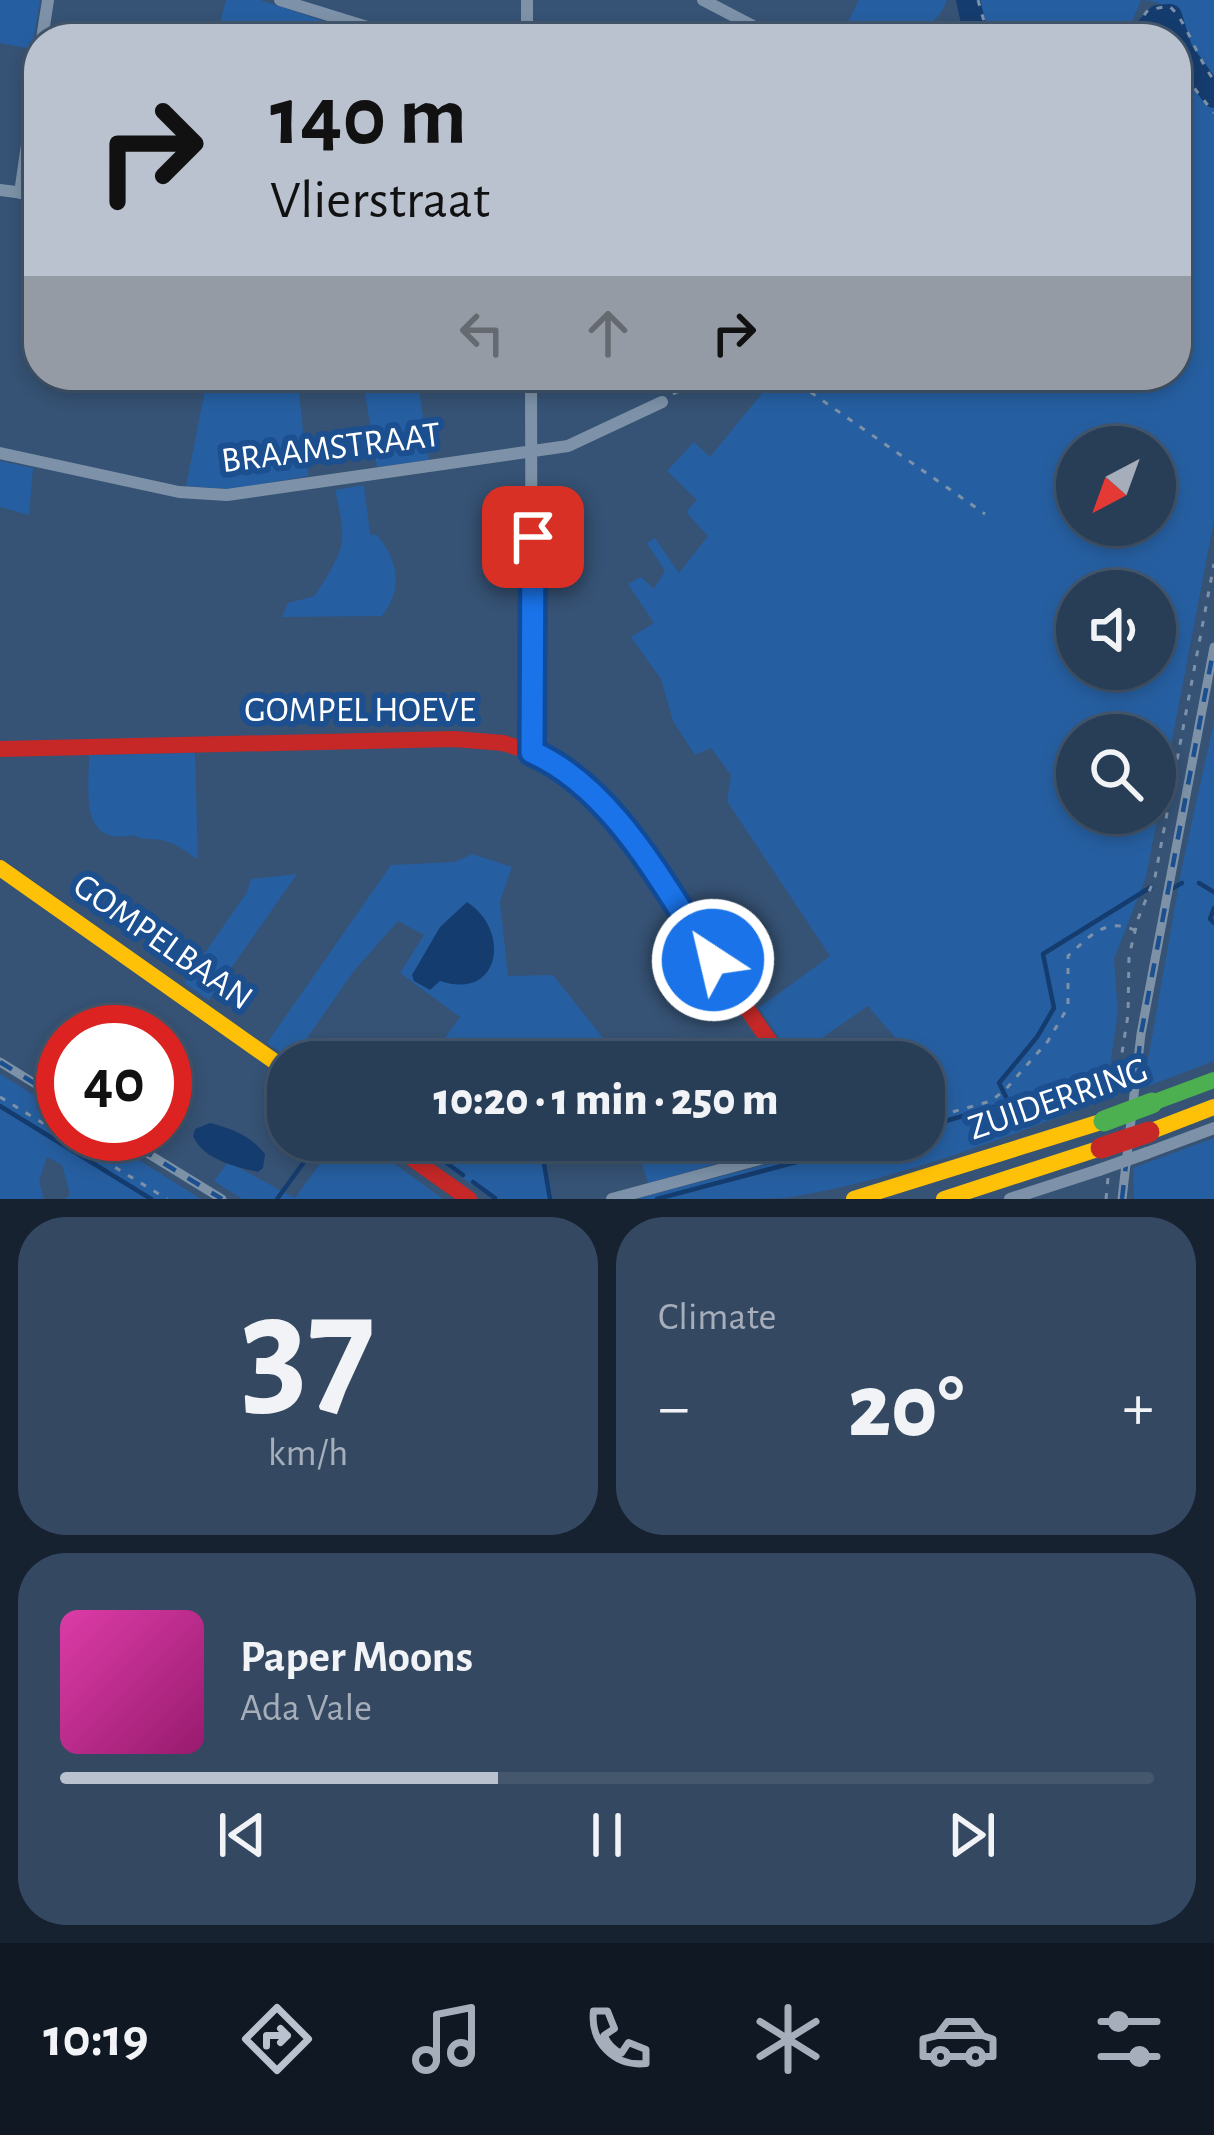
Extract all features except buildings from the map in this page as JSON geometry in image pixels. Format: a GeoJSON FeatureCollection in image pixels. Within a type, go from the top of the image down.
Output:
{"type":"FeatureCollection","features":[{"type":"Feature","properties":{"kind":"main road","name":"GOMPEL HOEVE"},"geometry":{"type":"LineString","coordinates":[[0,749],[454,740],[502,743],[532,752],[563,768],[617,822],[769,1041]]}},
{"type":"Feature","properties":{"kind":"main road","name":"GOMPELBAAN"},"geometry":{"type":"LineString","coordinates":[[0,868],[267,1056]]}},
{"type":"Feature","properties":{"kind":"main road","name":"ZUIDERRING"},"geometry":{"type":"LineString","coordinates":[[854,1199],[1104,1121],[1214,1080]]}},
{"type":"Feature","properties":{"kind":"main road","name":"ZUIDERRING"},"geometry":{"type":"LineString","coordinates":[[944,1199],[1100,1159],[1148,1142],[1214,1107]]}},
{"type":"Feature","properties":{"kind":"main road"},"geometry":{"type":"LineString","coordinates":[[416,1161],[469,1199]]}},
{"type":"Feature","properties":{"kind":"street"},"geometry":{"type":"LineString","coordinates":[[280,0],[358,24]]}},
{"type":"Feature","properties":{"kind":"street"},"geometry":{"type":"LineString","coordinates":[[703,0],[749,24]]}},
{"type":"Feature","properties":{"kind":"street"},"geometry":{"type":"LineString","coordinates":[[20,193],[24,165]]}},
{"type":"Feature","properties":{"kind":"street"},"geometry":{"type":"LineString","coordinates":[[0,190],[24,193]]}},
{"type":"Feature","properties":{"kind":"street"},"geometry":{"type":"LineString","coordinates":[[531,390],[532,752]]}},
{"type":"Feature","properties":{"kind":"street","name":"BRAAMSTRAAT"},"geometry":{"type":"LineString","coordinates":[[0,453],[179,492],[227,494],[583,442],[662,402]]}},
{"type":"Feature","properties":{"kind":"street"},"geometry":{"type":"LineString","coordinates":[[1148,1142],[1214,1128]]}},
{"type":"Feature","properties":{"kind":"street"},"geometry":{"type":"LineString","coordinates":[[1010,1199],[1100,1159]]}},
{"type":"Feature","properties":{"kind":"street"},"geometry":{"type":"LineString","coordinates":[[612,1199],[752,1161]]}},
{"type":"Feature","properties":{"kind":"path"},"geometry":{"type":"LineString","coordinates":[[1137,24],[1148,10],[1169,5],[1183,24]]}},
{"type":"Feature","properties":{"kind":"path"},"geometry":{"type":"LineString","coordinates":[[1191,46],[1214,80]]}},
{"type":"Feature","properties":{"kind":"path"},"geometry":{"type":"LineString","coordinates":[[1191,84],[1214,113]]}},
{"type":"Feature","properties":{"kind":"path"},"geometry":{"type":"LineString","coordinates":[[662,402],[679,390]]}},
{"type":"Feature","properties":{"kind":"path"},"geometry":{"type":"LineString","coordinates":[[808,390],[986,514]]}},
{"type":"Feature","properties":{"kind":"path"},"geometry":{"type":"LineString","coordinates":[[1128,1015],[1127,970],[1134,930],[1155,877],[1214,564]]}},
{"type":"Feature","properties":{"kind":"path"},"geometry":{"type":"LineString","coordinates":[[945,1113],[1000,1095],[1048,1041],[1068,1007],[1068,956],[1097,929],[1120,924],[1134,930]]}},
{"type":"Feature","properties":{"kind":"path"},"geometry":{"type":"LineString","coordinates":[[0,1097],[167,1199]]}},
{"type":"Feature","properties":{"kind":"shaded area"},"geometry":{"type":"Polygon","coordinates":[[[0,0],[40,0],[36,24],[24,24],[24,48],[0,43],[0,0]]]}},
{"type":"Feature","properties":{"kind":"shaded area"},"geometry":{"type":"Polygon","coordinates":[[[226,0],[260,0],[333,24],[220,24],[226,0]]]}},
{"type":"Feature","properties":{"kind":"shaded area"},"geometry":{"type":"Polygon","coordinates":[[[859,0],[947,0],[928,24],[847,24],[859,0]]]}},
{"type":"Feature","properties":{"kind":"shaded area"},"geometry":{"type":"Polygon","coordinates":[[[978,0],[1141,0],[1130,24],[985,24],[978,0]]]}},
{"type":"Feature","properties":{"kind":"shaded area"},"geometry":{"type":"Polygon","coordinates":[[[1144,0],[1214,0],[1214,83],[1191,52],[1191,24],[1179,24],[1172,11],[1144,0]]]}},
{"type":"Feature","properties":{"kind":"shaded area"},"geometry":{"type":"Polygon","coordinates":[[[1191,75],[1214,105],[1214,520],[1176,720],[1176,714],[1056,714],[1056,834],[1154,834],[1146,877],[1114,959],[1118,1013],[1105,1099],[945,1158],[945,1041],[898,1041],[868,1006],[818,1041],[781,1041],[759,1008],[830,956],[727,801],[731,775],[711,748],[695,755],[673,721],[661,679],[631,637],[654,623],[628,584],[641,577],[654,589],[665,571],[647,543],[655,538],[679,573],[708,536],[686,512],[697,500],[667,471],[694,442],[710,457],[761,390],[1191,390],[1191,75]]]}},
{"type":"Feature","properties":{"kind":"shaded area"},"geometry":{"type":"Polygon","coordinates":[[[205,390],[299,390],[308,476],[232,489],[186,486],[205,390]]]}},
{"type":"Feature","properties":{"kind":"shaded area"},"geometry":{"type":"Polygon","coordinates":[[[364,390],[419,390],[429,460],[377,467],[364,390]]]}},
{"type":"Feature","properties":{"kind":"shaded area"},"geometry":{"type":"Polygon","coordinates":[[[0,461],[33,468],[29,515],[0,507],[0,461]]]}},
{"type":"Feature","properties":{"kind":"shaded area"},"geometry":{"type":"Polygon","coordinates":[[[364,485],[370,534],[377,535],[394,565],[396,585],[389,606],[382,616],[282,617],[288,603],[315,596],[338,556],[342,523],[335,490],[364,485]]]}},
{"type":"Feature","properties":{"kind":"shaded area"},"geometry":{"type":"Polygon","coordinates":[[[1214,722],[1214,1061],[1143,1088],[1182,867],[1214,722]]]}},
{"type":"Feature","properties":{"kind":"shaded area"},"geometry":{"type":"Polygon","coordinates":[[[195,753],[198,860],[167,841],[103,833],[95,824],[89,799],[89,755],[195,753]]]}},
{"type":"Feature","properties":{"kind":"shaded area"},"geometry":{"type":"Polygon","coordinates":[[[472,854],[512,867],[500,901],[508,976],[553,975],[605,1041],[443,1041],[460,1017],[400,973],[424,935],[398,921],[353,972],[305,1041],[268,1041],[391,865],[455,862],[472,854]]]}},
{"type":"Feature","properties":{"kind":"shaded area"},"geometry":{"type":"Polygon","coordinates":[[[297,874],[209,1000],[184,983],[247,892],[251,879],[297,874]]]}},
{"type":"Feature","properties":{"kind":"shaded area"},"geometry":{"type":"Polygon","coordinates":[[[467,902],[490,929],[493,960],[476,981],[440,981],[430,990],[412,975],[440,927],[467,902]]]}},
{"type":"Feature","properties":{"kind":"shaded area"},"geometry":{"type":"Polygon","coordinates":[[[0,1074],[36,1096],[36,1161],[46,1161],[39,1181],[44,1199],[0,1199],[0,1074]]]}},
{"type":"Feature","properties":{"kind":"shaded area"},"geometry":{"type":"Polygon","coordinates":[[[210,1123],[253,1142],[265,1154],[263,1168],[258,1172],[240,1168],[204,1151],[193,1136],[195,1129],[210,1123]]]}},
{"type":"Feature","properties":{"kind":"shaded area"},"geometry":{"type":"Polygon","coordinates":[[[1214,1138],[1214,1199],[1134,1199],[1133,1168],[1214,1138]]]}},
{"type":"Feature","properties":{"kind":"shaded area"},"geometry":{"type":"Polygon","coordinates":[[[54,1161],[140,1161],[201,1199],[65,1199],[70,1194],[62,1165],[54,1161]]]}},
{"type":"Feature","properties":{"kind":"shaded area"},"geometry":{"type":"Polygon","coordinates":[[[322,1161],[391,1161],[443,1199],[242,1199],[214,1181],[228,1162],[295,1198],[322,1161]]]}},
{"type":"Feature","properties":{"kind":"shaded area"},"geometry":{"type":"Polygon","coordinates":[[[438,1161],[546,1161],[553,1199],[493,1199],[438,1161]]]}},
{"type":"Feature","properties":{"kind":"shaded area"},"geometry":{"type":"Polygon","coordinates":[[[641,1161],[727,1161],[648,1183],[641,1161]]]}},
{"type":"Feature","properties":{"kind":"shaded area"},"geometry":{"type":"Polygon","coordinates":[[[779,1161],[866,1161],[868,1165],[866,1161],[934,1161],[785,1198],[636,1199],[779,1161]]]}},
{"type":"Feature","properties":{"kind":"waterway"},"geometry":{"type":"LineString","coordinates":[[968,0],[974,24]]}},
{"type":"Feature","properties":{"kind":"waterway"},"geometry":{"type":"LineString","coordinates":[[1152,24],[1158,17],[1170,16],[1173,24]]}},
{"type":"Feature","properties":{"kind":"waterway"},"geometry":{"type":"LineString","coordinates":[[1191,65],[1214,96]]}},
{"type":"Feature","properties":{"kind":"waterway"},"geometry":{"type":"LineString","coordinates":[[1173,888],[1182,883]]}},
{"type":"Feature","properties":{"kind":"waterway"},"geometry":{"type":"LineString","coordinates":[[1199,883],[1214,892]]}},
{"type":"Feature","properties":{"kind":"waterway"},"geometry":{"type":"LineString","coordinates":[[945,1121],[1009,1103],[999,1083],[1054,1008],[1043,954],[1151,887]]}},
{"type":"Feature","properties":{"kind":"waterway"},"geometry":{"type":"LineString","coordinates":[[1214,908],[1210,919],[1214,923]]}},
{"type":"Feature","properties":{"kind":"waterway"},"geometry":{"type":"LineString","coordinates":[[0,1106],[151,1199]]}},
{"type":"Feature","properties":{"kind":"waterway"},"geometry":{"type":"LineString","coordinates":[[277,1199],[305,1161]]}},
{"type":"Feature","properties":{"kind":"waterway"},"geometry":{"type":"LineString","coordinates":[[444,1161],[463,1175]]}},
{"type":"Feature","properties":{"kind":"waterway"},"geometry":{"type":"LineString","coordinates":[[544,1161],[550,1199]]}},
{"type":"Feature","properties":{"kind":"waterway"},"geometry":{"type":"LineString","coordinates":[[657,1199],[800,1161]]}},
{"type":"Feature","properties":{"kind":"waterway"},"geometry":{"type":"LineString","coordinates":[[473,1182],[495,1198]]}},
{"type":"Feature","properties":{"kind":"railway"},"geometry":{"type":"LineString","coordinates":[[1122,1199],[1141,1034],[1214,647]]}},
{"type":"Feature","properties":{"kind":"railway"},"geometry":{"type":"LineString","coordinates":[[0,1062],[36,1084]]}},
{"type":"Feature","properties":{"kind":"railway"},"geometry":{"type":"LineString","coordinates":[[160,1161],[222,1199]]}},
{"type":"Feature","properties":{"kind":"traffic: fast"},"geometry":{"type":"LineString","coordinates":[[1152,1103],[1214,1080]]}},
{"type":"Feature","properties":{"kind":"traffic: fast"},"geometry":{"type":"LineString","coordinates":[[1104,1121],[1152,1103]]}},
{"type":"Feature","properties":{"kind":"traffic: slow"},"geometry":{"type":"LineString","coordinates":[[0,868],[267,1056]]}},
{"type":"Feature","properties":{"kind":"traffic: slow"},"geometry":{"type":"LineString","coordinates":[[1149,1132],[1214,1107]]}},
{"type":"Feature","properties":{"kind":"traffic: slow"},"geometry":{"type":"LineString","coordinates":[[854,1199],[1104,1121]]}},
{"type":"Feature","properties":{"kind":"traffic: slow"},"geometry":{"type":"LineString","coordinates":[[944,1199],[1101,1148]]}},
{"type":"Feature","properties":{"kind":"traffic: jam"},"geometry":{"type":"LineString","coordinates":[[0,749],[454,739],[503,743],[532,752],[563,768],[617,822],[769,1041]]}},
{"type":"Feature","properties":{"kind":"traffic: jam"},"geometry":{"type":"LineString","coordinates":[[1101,1148],[1149,1132]]}},
{"type":"Feature","properties":{"kind":"traffic: jam"},"geometry":{"type":"LineString","coordinates":[[416,1161],[469,1199]]}},
{"type":"Feature","properties":{"kind":"route"},"geometry":{"type":"LineString","coordinates":[[533,537],[532,752],[563,768],[617,822],[713,960]]}}]}
